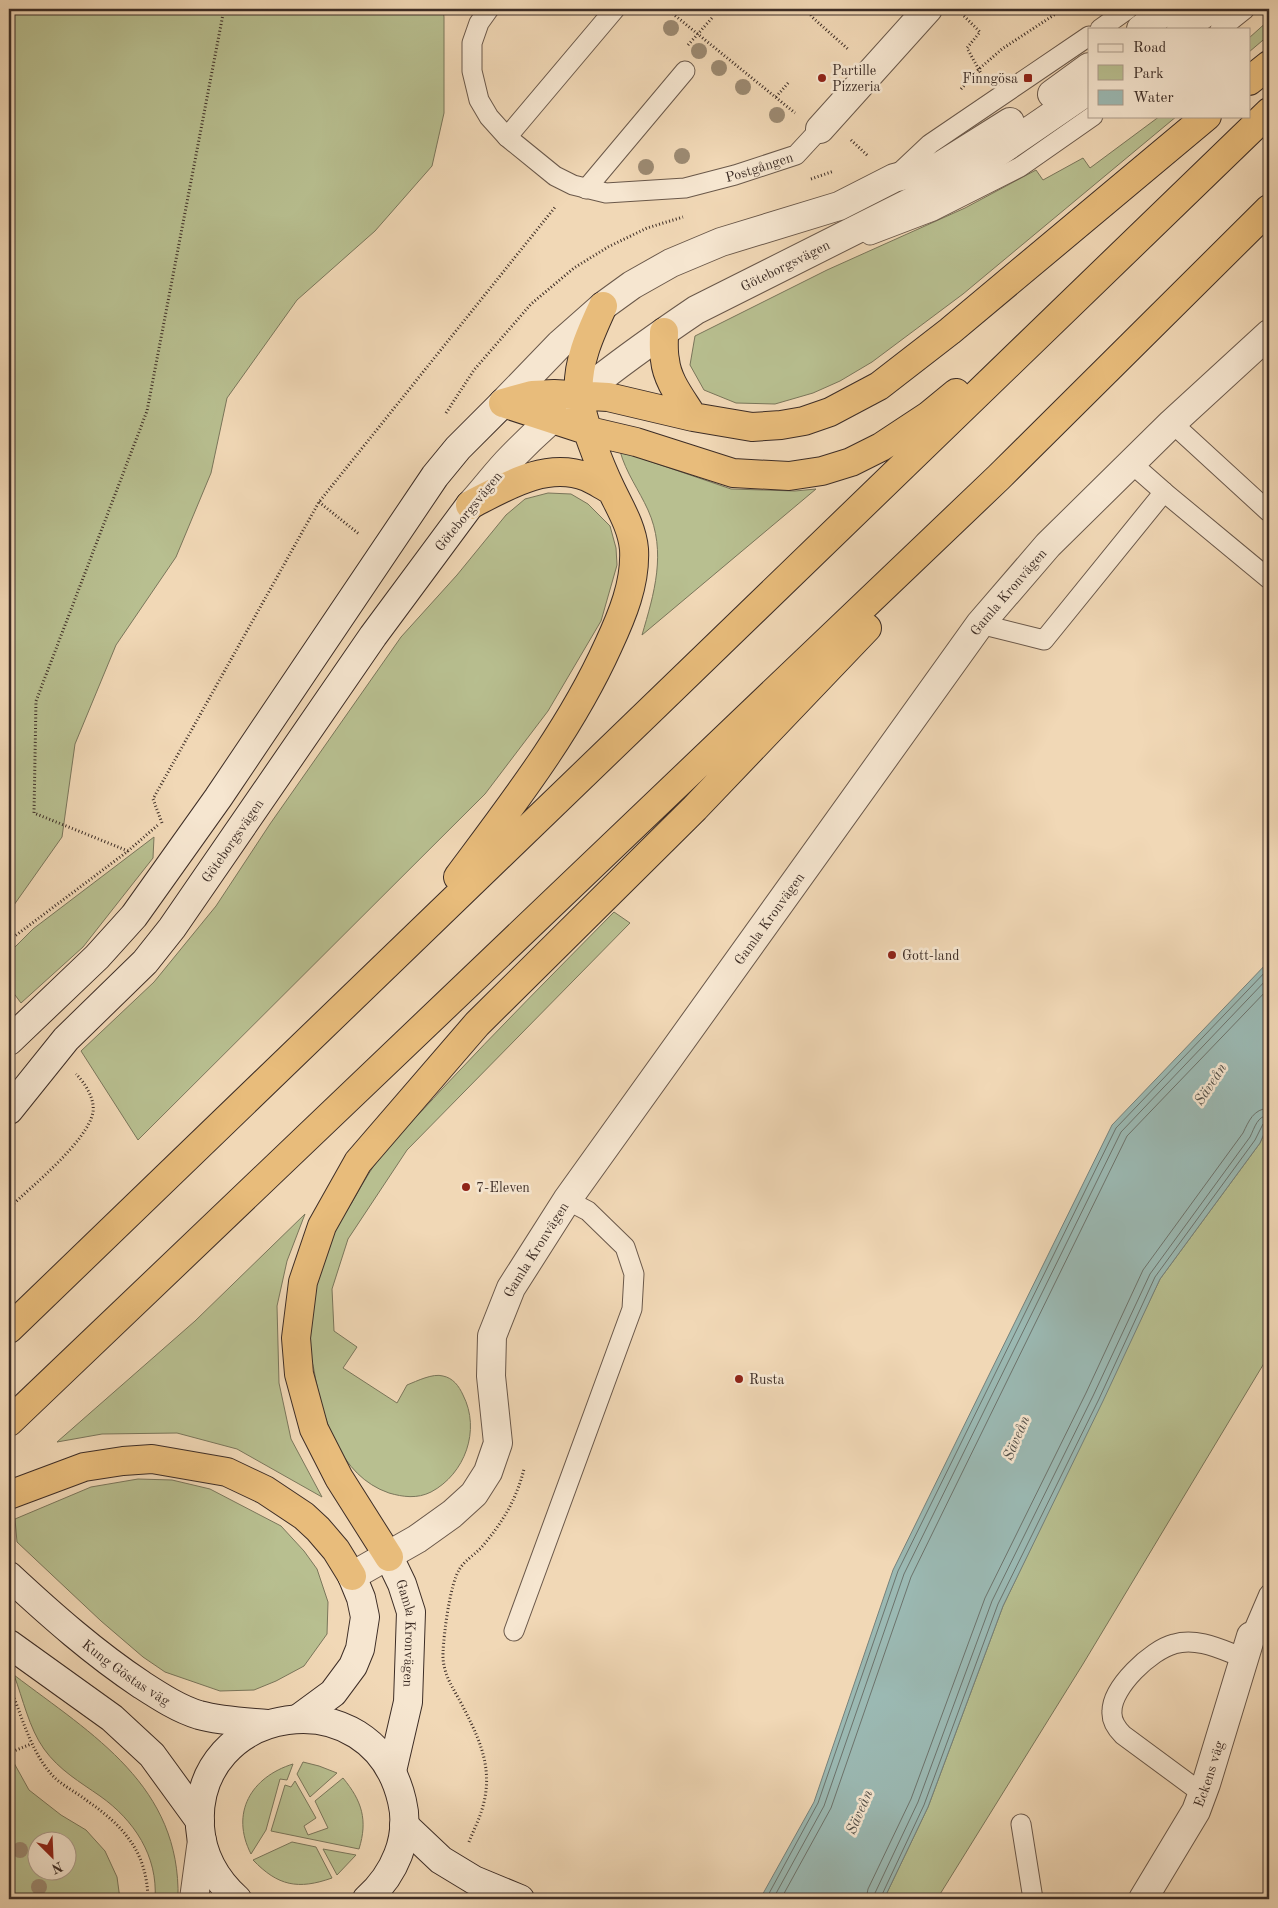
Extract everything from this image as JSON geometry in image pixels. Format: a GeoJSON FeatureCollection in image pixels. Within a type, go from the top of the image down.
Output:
{"type":"FeatureCollection","features":[{"type":"Feature","properties":{"kind":"highway"},"geometry":{"type":"LineString","coordinates":[[1250,80],[1269,65]]}},
{"type":"Feature","properties":{"kind":"highway"},"geometry":{"type":"LineString","coordinates":[[9,1329],[1269,112]]}},
{"type":"Feature","properties":{"kind":"highway"},"geometry":{"type":"LineString","coordinates":[[503,404],[532,396],[554,394],[580,397],[608,397],[693,417],[752,427],[781,426],[804,421],[830,412],[879,386],[965,319],[1205,118]]}},
{"type":"Feature","properties":{"kind":"highway"},"geometry":{"type":"LineString","coordinates":[[9,1422],[999,477],[1269,210]]}},
{"type":"Feature","properties":{"kind":"highway"},"geometry":{"type":"LineString","coordinates":[[389,1557],[339,1478],[314,1429],[299,1374],[296,1338],[304,1282],[322,1226],[358,1162],[477,1024],[702,800],[1269,210]]}},
{"type":"Feature","properties":{"kind":"highway"},"geometry":{"type":"LineString","coordinates":[[503,404],[552,420],[636,442],[733,473],[789,476],[822,471],[851,462],[881,446],[928,416],[1111,264]]}},
{"type":"Feature","properties":{"kind":"highway"},"geometry":{"type":"LineString","coordinates":[[412,940],[512,804],[572,716],[600,665],[620,622],[633,580],[634,548],[625,514],[611,490],[589,430],[580,397],[582,362],[587,341],[603,306]]}},
{"type":"Feature","properties":{"kind":"highway"},"geometry":{"type":"LineString","coordinates":[[664,332],[664,360],[668,373],[675,389],[693,417]]}},
{"type":"Feature","properties":{"kind":"highway"},"geometry":{"type":"LineString","coordinates":[[470,505],[520,480],[540,474],[566,473],[586,477],[611,490]]}},
{"type":"Feature","properties":{"kind":"highway"},"geometry":{"type":"LineString","coordinates":[[9,1495],[84,1467],[123,1461],[152,1459],[227,1472],[265,1490],[304,1516],[336,1550],[352,1576]]}},
{"type":"Feature","properties":{"kind":"street","name":"Postgången"},"geometry":{"type":"LineString","coordinates":[[820,129],[928,9]]}},
{"type":"Feature","properties":{"kind":"street"},"geometry":{"type":"LineString","coordinates":[[1142,28],[1168,9]]}},
{"type":"Feature","properties":{"kind":"street"},"geometry":{"type":"LineString","coordinates":[[1182,28],[1211,9]]}},
{"type":"Feature","properties":{"kind":"street"},"geometry":{"type":"LineString","coordinates":[[9,1041],[97,957],[134,916],[218,798],[435,476],[458,448],[560,344],[603,306],[632,285],[671,263],[721,242],[839,206],[894,178],[940,166],[1050,95],[1088,68]]}},
{"type":"Feature","properties":{"kind":"street","name":"Göteborgsvägen"},"geometry":{"type":"LineString","coordinates":[[9,1110],[66,1039],[145,962],[172,928],[373,636],[470,505],[512,458],[552,420],[620,363],[696,310],[922,196],[987,160],[1088,91]]}},
{"type":"Feature","properties":{"kind":"street","name":"Gamla Kronvägen"},"geometry":{"type":"LineString","coordinates":[[352,1576],[389,1557],[417,1539],[452,1514],[474,1494],[488,1472],[498,1442],[491,1376],[492,1336],[511,1288],[567,1200],[980,624],[1048,545],[1172,423],[1269,334]]}},
{"type":"Feature","properties":{"kind":"street","name":"Gamla Kronvägen"},"geometry":{"type":"LineString","coordinates":[[389,1557],[402,1584],[411,1612],[408,1702],[392,1771]]}},
{"type":"Feature","properties":{"kind":"street","name":"Kung Göstas väg"},"geometry":{"type":"LineString","coordinates":[[9,1576],[38,1603],[115,1667],[160,1697],[198,1714],[233,1721],[267,1724]]}},
{"type":"Feature","properties":{"kind":"street"},"geometry":{"type":"LineString","coordinates":[[299,1718],[333,1693],[353,1666],[360,1649],[364,1617],[361,1598],[352,1576]]}},
{"type":"Feature","properties":{"kind":"street"},"geometry":{"type":"LineString","coordinates":[[10,1645],[112,1718],[152,1755],[201,1830],[194,1899]]}},
{"type":"Feature","properties":{"kind":"street","name":"Eckens väg"},"geometry":{"type":"LineString","coordinates":[[1143,1899],[1196,1810],[1248,1647]]}},
{"type":"Feature","properties":{"kind":"street"},"geometry":{"type":"LineString","coordinates":[[237,1899],[221,1883],[206,1857],[201,1830],[200,1807],[208,1780],[222,1756],[243,1737],[267,1724],[299,1718],[327,1721],[353,1731],[375,1748],[392,1771],[402,1797],[404,1826],[401,1845],[395,1863],[382,1884],[367,1899]]}},
{"type":"Feature","properties":{"kind":"street"},"geometry":{"type":"LineString","coordinates":[[404,1826],[441,1860],[474,1880],[520,1899]]}},
{"type":"Feature","properties":{"kind":"lane","name":"Postgången"},"geometry":{"type":"LineString","coordinates":[[488,9],[479,23],[472,44],[472,71],[479,100],[489,117],[507,137],[555,176],[580,187],[606,193],[685,188],[735,175],[796,155],[820,129]]}},
{"type":"Feature","properties":{"kind":"lane"},"geometry":{"type":"LineString","coordinates":[[507,137],[615,9]]}},
{"type":"Feature","properties":{"kind":"lane"},"geometry":{"type":"LineString","coordinates":[[1101,28],[1128,9]]}},
{"type":"Feature","properties":{"kind":"lane"},"geometry":{"type":"LineString","coordinates":[[1221,28],[1245,9]]}},
{"type":"Feature","properties":{"kind":"lane"},"geometry":{"type":"LineString","coordinates":[[894,178],[930,144],[1088,37]]}},
{"type":"Feature","properties":{"kind":"lane"},"geometry":{"type":"LineString","coordinates":[[580,187],[685,71]]}},
{"type":"Feature","properties":{"kind":"lane"},"geometry":{"type":"LineString","coordinates":[[820,247],[857,240],[933,212],[1020,167],[1090,118]]}},
{"type":"Feature","properties":{"kind":"lane"},"geometry":{"type":"LineString","coordinates":[[1172,423],[1269,512]]}},
{"type":"Feature","properties":{"kind":"lane"},"geometry":{"type":"LineString","coordinates":[[1131,463],[1269,579]]}},
{"type":"Feature","properties":{"kind":"lane"},"geometry":{"type":"LineString","coordinates":[[980,624],[1044,640],[1164,492]]}},
{"type":"Feature","properties":{"kind":"lane"},"geometry":{"type":"LineString","coordinates":[[514,1632],[632,1309],[634,1274],[626,1247],[588,1211],[567,1200]]}},
{"type":"Feature","properties":{"kind":"lane"},"geometry":{"type":"LineString","coordinates":[[1202,1794],[1122,1735],[1113,1721],[1113,1703],[1119,1690],[1143,1662],[1159,1650],[1174,1644],[1189,1642],[1248,1647],[1269,1594]]}},
{"type":"Feature","properties":{"kind":"lane"},"geometry":{"type":"LineString","coordinates":[[1021,1824],[1033,1899]]}},
{"type":"Feature","properties":{"kind":"path"},"geometry":{"type":"LineString","coordinates":[[128,851],[34,813],[36,701],[147,411],[224,9]]}},
{"type":"Feature","properties":{"kind":"path"},"geometry":{"type":"LineString","coordinates":[[667,9],[806,122],[820,129],[844,134],[871,158]]}},
{"type":"Feature","properties":{"kind":"path"},"geometry":{"type":"LineString","coordinates":[[807,9],[812,18],[872,71]]}},
{"type":"Feature","properties":{"kind":"path"},"geometry":{"type":"LineString","coordinates":[[956,9],[980,32],[967,48],[979,69]]}},
{"type":"Feature","properties":{"kind":"path"},"geometry":{"type":"LineString","coordinates":[[698,34],[712,18]]}},
{"type":"Feature","properties":{"kind":"path"},"geometry":{"type":"LineString","coordinates":[[776,97],[789,82]]}},
{"type":"Feature","properties":{"kind":"path"},"geometry":{"type":"LineString","coordinates":[[162,822],[153,799],[319,502],[580,187]]}},
{"type":"Feature","properties":{"kind":"path"},"geometry":{"type":"LineString","coordinates":[[319,502],[366,539]]}},
{"type":"Feature","properties":{"kind":"path"},"geometry":{"type":"LineString","coordinates":[[9,1208],[69,1151],[88,1127],[94,1111],[91,1098],[84,1083],[74,1072]]}},
{"type":"Feature","properties":{"kind":"path"},"geometry":{"type":"LineString","coordinates":[[469,1842],[484,1805],[486,1770],[483,1749],[448,1679],[444,1666],[452,1585],[460,1568],[479,1550],[498,1526],[519,1490],[526,1463]]}},
{"type":"Feature","properties":{"kind":"path"},"geometry":{"type":"LineString","coordinates":[[9,1689],[31,1744],[41,1762],[54,1777],[103,1811],[125,1833],[138,1851],[145,1874],[148,1899]]}},
{"type":"Feature","properties":{"kind":"path"},"geometry":{"type":"LineString","coordinates":[[9,1753],[31,1744]]}},
{"type":"Feature","properties":{"kind":"green space"},"geometry":{"type":"Polygon","coordinates":[[[9,9],[443,9],[444,113],[432,166],[375,231],[297,300],[227,398],[211,473],[176,557],[116,645],[75,744],[62,837],[9,912],[9,9]]]}},
{"type":"Feature","properties":{"kind":"green space"},"geometry":{"type":"Polygon","coordinates":[[[1269,20],[1269,35],[1250,51],[1250,37],[1269,20]]]}},
{"type":"Feature","properties":{"kind":"green space"},"geometry":{"type":"Polygon","coordinates":[[[1157,118],[1175,118],[963,294],[872,362],[840,381],[813,393],[775,404],[736,403],[704,390],[690,365],[695,336],[827,270],[965,208],[1036,170],[1043,180],[1083,158],[1090,168],[1157,118]]]}},
{"type":"Feature","properties":{"kind":"green space"},"geometry":{"type":"Polygon","coordinates":[[[620,451],[731,489],[795,491],[816,489],[642,635],[657,573],[657,541],[648,510],[629,474],[620,451]]]}},
{"type":"Feature","properties":{"kind":"green space"},"geometry":{"type":"Polygon","coordinates":[[[548,493],[571,494],[588,504],[610,526],[616,548],[617,565],[601,621],[548,711],[485,794],[138,1140],[81,1051],[154,982],[216,906],[270,824],[401,637],[457,575],[506,515],[525,499],[548,493]]]}},
{"type":"Feature","properties":{"kind":"green space"},"geometry":{"type":"Polygon","coordinates":[[[154,837],[153,858],[83,947],[21,1003],[9,987],[9,954],[11,951],[33,929],[154,837]]]}},
{"type":"Feature","properties":{"kind":"green space"},"geometry":{"type":"Polygon","coordinates":[[[614,912],[630,923],[407,1150],[348,1239],[332,1289],[334,1331],[357,1347],[343,1368],[397,1403],[407,1385],[430,1376],[439,1375],[447,1377],[460,1389],[468,1408],[470,1436],[467,1450],[453,1474],[443,1484],[421,1496],[410,1497],[389,1493],[372,1485],[357,1473],[345,1459],[328,1425],[317,1388],[309,1346],[308,1328],[313,1298],[328,1244],[370,1172],[389,1147],[484,1044],[614,912]]]}},
{"type":"Feature","properties":{"kind":"green space"},"geometry":{"type":"Polygon","coordinates":[[[1269,1122],[1269,1355],[1083,1664],[937,1899],[884,1899],[928,1807],[1003,1606],[1160,1279],[1260,1143],[1269,1122]]]}},
{"type":"Feature","properties":{"kind":"green space"},"geometry":{"type":"Polygon","coordinates":[[[305,1214],[287,1261],[277,1306],[279,1383],[291,1439],[322,1497],[237,1449],[177,1433],[102,1434],[57,1442],[195,1321],[305,1214]]]}},
{"type":"Feature","properties":{"kind":"green space"},"geometry":{"type":"Polygon","coordinates":[[[138,1479],[172,1480],[210,1489],[281,1526],[304,1551],[317,1569],[328,1602],[327,1634],[304,1666],[254,1690],[220,1691],[165,1672],[143,1657],[101,1621],[17,1542],[15,1519],[91,1487],[138,1479]]]}},
{"type":"Feature","properties":{"kind":"green space"},"geometry":{"type":"Polygon","coordinates":[[[14,1675],[101,1742],[127,1767],[148,1794],[165,1825],[175,1859],[178,1899],[155,1899],[155,1883],[148,1854],[133,1828],[112,1806],[77,1781],[44,1749],[30,1723],[14,1675]]]}},
{"type":"Feature","properties":{"kind":"green space"},"geometry":{"type":"Polygon","coordinates":[[[9,1754],[29,1790],[61,1815],[86,1830],[105,1851],[117,1877],[120,1899],[9,1899],[9,1754]]]}},
{"type":"Feature","properties":{"kind":"green space"},"geometry":{"type":"Polygon","coordinates":[[[303,1762],[337,1773],[310,1797],[297,1774],[303,1762]]]}},
{"type":"Feature","properties":{"kind":"green space"},"geometry":{"type":"Polygon","coordinates":[[[293,1764],[287,1780],[280,1779],[266,1830],[251,1854],[245,1839],[243,1824],[244,1811],[248,1799],[256,1787],[266,1778],[278,1770],[293,1764]]]}},
{"type":"Feature","properties":{"kind":"green space"},"geometry":{"type":"Polygon","coordinates":[[[343,1778],[350,1786],[362,1811],[363,1829],[359,1849],[271,1831],[285,1785],[291,1787],[295,1781],[316,1818],[304,1826],[308,1835],[328,1828],[315,1801],[343,1778]]]}},
{"type":"Feature","properties":{"kind":"green space"},"geometry":{"type":"Polygon","coordinates":[[[292,1842],[316,1847],[332,1878],[309,1884],[289,1883],[271,1875],[253,1860],[292,1842]]]}},
{"type":"Feature","properties":{"kind":"green space"},"geometry":{"type":"Polygon","coordinates":[[[323,1849],[356,1855],[337,1875],[323,1849]]]}},
{"type":"Feature","properties":{"kind":"water","name":"Säveån"},"geometry":{"type":"Polygon","coordinates":[[[1269,961],[1269,1122],[1260,1143],[1160,1279],[1003,1606],[928,1807],[884,1899],[760,1899],[814,1802],[893,1570],[1112,1125],[1269,961]]]}},
{"type":"Feature","properties":{"kind":"place","name":"Partille Pizzeria"},"geometry":{"type":"Point","coordinates":[822,78]}},
{"type":"Feature","properties":{"kind":"place","name":"Finngösa"},"geometry":{"type":"Point","coordinates":[1028,78]}},
{"type":"Feature","properties":{"kind":"place","name":"Gott-land"},"geometry":{"type":"Point","coordinates":[892,955]}},
{"type":"Feature","properties":{"kind":"place","name":"7-Eleven"},"geometry":{"type":"Point","coordinates":[466,1187]}},
{"type":"Feature","properties":{"kind":"place","name":"Rusta"},"geometry":{"type":"Point","coordinates":[739,1379]}}]}
